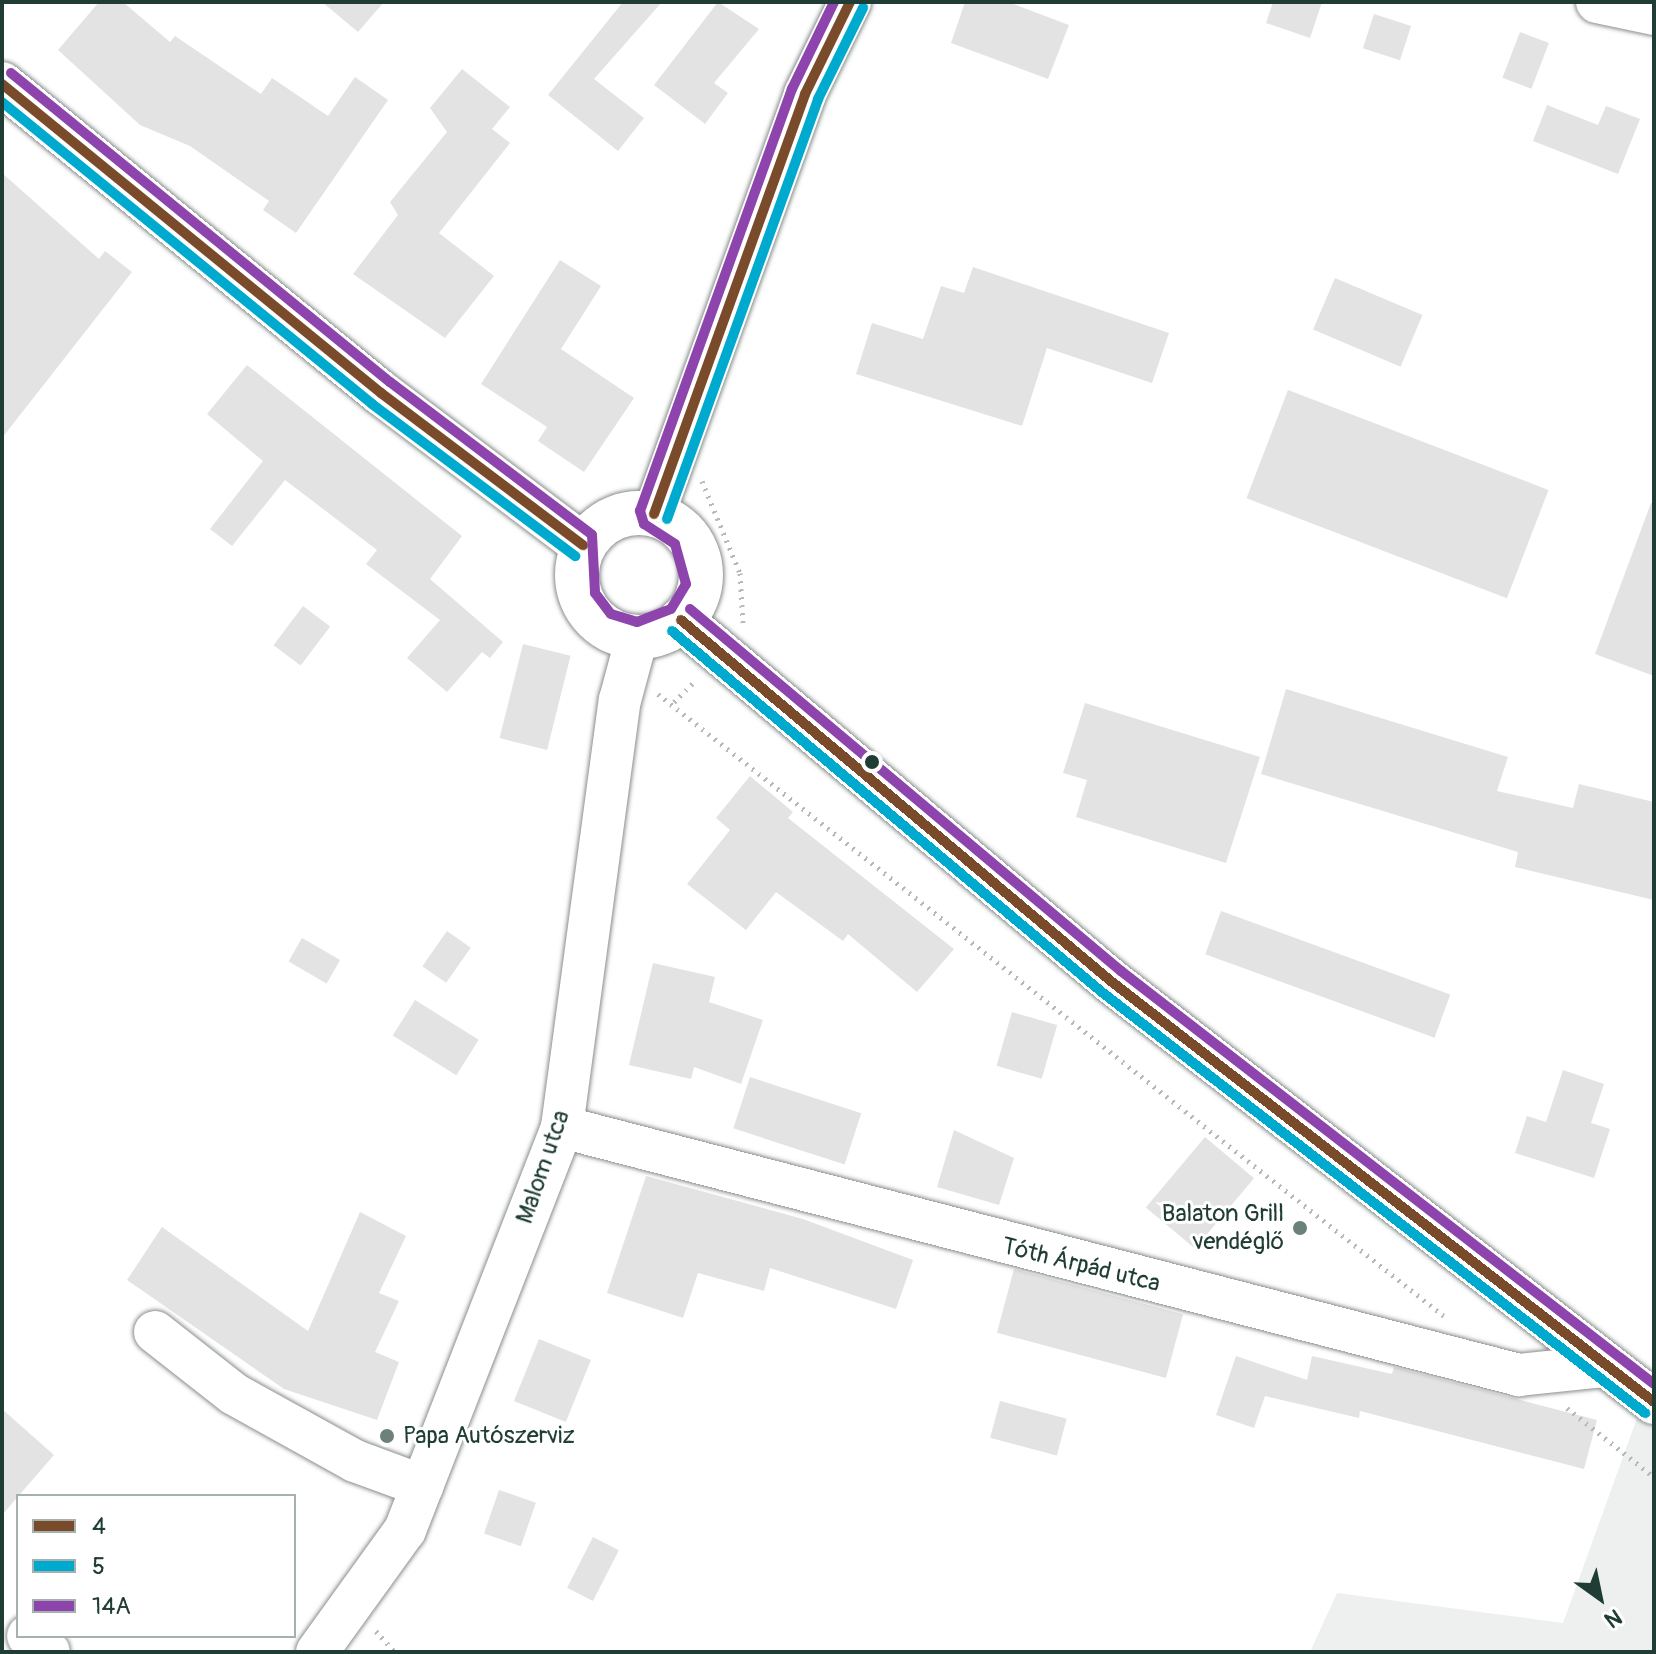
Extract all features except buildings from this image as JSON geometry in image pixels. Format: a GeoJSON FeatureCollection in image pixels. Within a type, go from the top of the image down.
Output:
{"type":"FeatureCollection","features":[{"type":"Feature","properties":{"kind":"main road"},"geometry":{"type":"LineString","coordinates":[[2,84],[369,383],[583,545]]}},
{"type":"Feature","properties":{"kind":"main road"},"geometry":{"type":"LineString","coordinates":[[660,495],[686,534],[701,569],[697,597],[681,620],[637,637],[603,626],[581,598],[583,545],[613,518],[660,495]]}},
{"type":"Feature","properties":{"kind":"main road"},"geometry":{"type":"LineString","coordinates":[[681,620],[719,656],[1112,982],[1654,1402]]}},
{"type":"Feature","properties":{"kind":"street"},"geometry":{"type":"LineString","coordinates":[[660,495],[805,94],[850,2]]}},
{"type":"Feature","properties":{"kind":"street"},"geometry":{"type":"LineString","coordinates":[[1597,2],[1654,14]]}},
{"type":"Feature","properties":{"kind":"street","name":"Malom utca"},"geometry":{"type":"LineString","coordinates":[[317,1652],[405,1530],[562,1127],[620,700],[637,637]]}},
{"type":"Feature","properties":{"kind":"street","name":"Tóth Árpád utca"},"geometry":{"type":"LineString","coordinates":[[562,1127],[1519,1375],[1604,1366]]}},
{"type":"Feature","properties":{"kind":"street"},"geometry":{"type":"LineString","coordinates":[[155,1332],[234,1394],[355,1461],[423,1486]]}},
{"type":"Feature","properties":{"kind":"street"},"geometry":{"type":"LineString","coordinates":[[31,1638],[49,1652]]}},
{"type":"Feature","properties":{"kind":"path"},"geometry":{"type":"LineString","coordinates":[[660,495],[708,482],[740,573],[746,619],[719,656],[674,702],[1456,1325]]}},
{"type":"Feature","properties":{"kind":"path"},"geometry":{"type":"LineString","coordinates":[[1519,1375],[1654,1477]]}},
{"type":"Feature","properties":{"kind":"shaded area"},"geometry":{"type":"Polygon","coordinates":[[[1654,1371],[1654,1652],[1310,1652],[1337,1593],[1563,1623],[1654,1371]]]}},
{"type":"Feature","properties":{"kind":"transit line","name":"14A"},"geometry":{"type":"LineString","coordinates":[[11,73],[390,382],[592,535],[595,593],[611,614],[637,622],[671,609],[686,584],[675,544],[644,524],[640,511],[792,89],[834,2]]}},
{"type":"Feature","properties":{"kind":"transit line","name":"4"},"geometry":{"type":"LineString","coordinates":[[654,514],[805,94],[850,2]]}},
{"type":"Feature","properties":{"kind":"transit line","name":"5"},"geometry":{"type":"LineString","coordinates":[[667,519],[818,99],[863,8]]}},
{"type":"Feature","properties":{"kind":"transit line","name":"4"},"geometry":{"type":"LineString","coordinates":[[2,84],[381,393],[583,545]]}},
{"type":"Feature","properties":{"kind":"transit line","name":"5"},"geometry":{"type":"LineString","coordinates":[[2,102],[372,404],[575,556]]}},
{"type":"Feature","properties":{"kind":"transit line","name":"14A"},"geometry":{"type":"LineString","coordinates":[[690,609],[1121,971],[1654,1384]]}},
{"type":"Feature","properties":{"kind":"transit line","name":"4"},"geometry":{"type":"LineString","coordinates":[[681,620],[1112,982],[1654,1402]]}},
{"type":"Feature","properties":{"kind":"transit line","name":"5"},"geometry":{"type":"LineString","coordinates":[[672,631],[1103,993],[1645,1413]]}},
{"type":"Feature","properties":{"kind":"place","name":"Balaton Grill vendéglő"},"geometry":{"type":"Point","coordinates":[1300,1228]}},
{"type":"Feature","properties":{"kind":"place","name":"Papa Autószerviz"},"geometry":{"type":"Point","coordinates":[387,1436]}}]}
